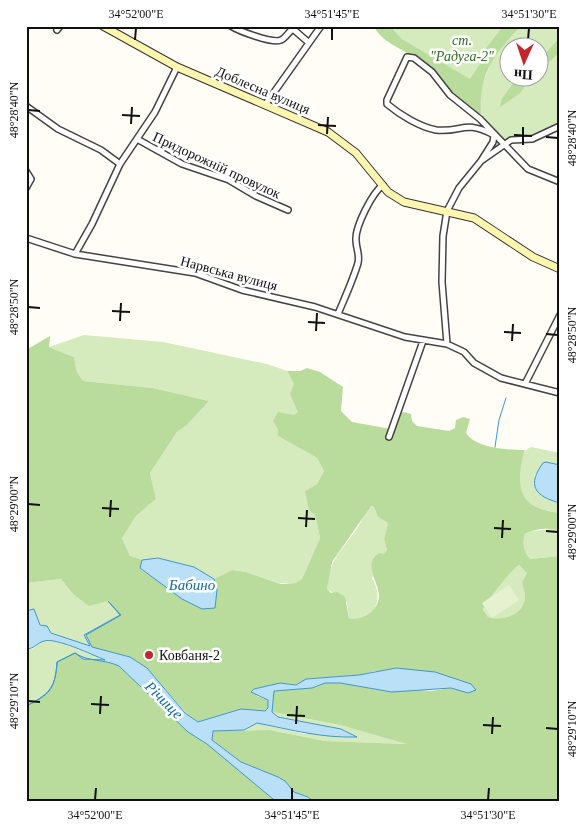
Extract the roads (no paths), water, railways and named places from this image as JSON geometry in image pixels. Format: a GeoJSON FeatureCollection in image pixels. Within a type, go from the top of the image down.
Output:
{"type":"FeatureCollection","features":[{"type":"Feature","properties":{"kind":"street"},"geometry":{"type":"LineString","coordinates":[[231,26],[242,32],[275,41],[282,40],[293,29],[308,42]]}},
{"type":"Feature","properties":{"kind":"street"},"geometry":{"type":"LineString","coordinates":[[265,105],[321,26]]}},
{"type":"Feature","properties":{"kind":"street","name":"Доблесна вулиця"},"geometry":{"type":"LineString","coordinates":[[105,27],[177,67],[336,137],[362,158],[383,185],[404,202],[474,218],[533,257],[560,269]]}},
{"type":"Feature","properties":{"kind":"street"},"geometry":{"type":"LineString","coordinates":[[494,135],[471,126],[436,130],[414,122],[389,106],[387,100],[406,57],[414,58],[432,72],[450,95],[480,119],[528,169],[560,182]]}},
{"type":"Feature","properties":{"kind":"street","name":"Придорожній провулок"},"geometry":{"type":"LineString","coordinates":[[75,254],[120,164],[155,112],[177,67]]}},
{"type":"Feature","properties":{"kind":"street"},"geometry":{"type":"LineString","coordinates":[[26,106],[58,129],[102,150],[120,164]]}},
{"type":"Feature","properties":{"kind":"street"},"geometry":{"type":"LineString","coordinates":[[482,161],[515,138],[532,139],[543,136],[560,126]]}},
{"type":"Feature","properties":{"kind":"street"},"geometry":{"type":"LineString","coordinates":[[447,344],[442,282],[443,236],[447,211],[458,188],[482,161],[493,142],[494,135]]}},
{"type":"Feature","properties":{"kind":"street","name":"Придорожній провулок"},"geometry":{"type":"LineString","coordinates":[[137,140],[182,164],[229,180],[288,210]]}},
{"type":"Feature","properties":{"kind":"street"},"geometry":{"type":"LineString","coordinates":[[26,171],[31,179],[26,188]]}},
{"type":"Feature","properties":{"kind":"street"},"geometry":{"type":"LineString","coordinates":[[338,314],[358,262],[357,233],[372,197],[383,185]]}},
{"type":"Feature","properties":{"kind":"street","name":"Нарвська вулиця"},"geometry":{"type":"LineString","coordinates":[[26,238],[75,254],[195,274],[242,290],[338,314],[423,341],[447,344],[464,352],[474,363],[507,380],[560,393]]}},
{"type":"Feature","properties":{"kind":"street"},"geometry":{"type":"LineString","coordinates":[[525,384],[560,314]]}},
{"type":"Feature","properties":{"kind":"street"},"geometry":{"type":"LineString","coordinates":[[389,437],[423,341]]}},
{"type":"Feature","properties":{"kind":"water"},"geometry":{"type":"Polygon","coordinates":[[[543,463],[560,465],[560,503],[544,497],[536,489],[535,478],[543,463]]]}},
{"type":"Feature","properties":{"kind":"water","name":"Бабино"},"geometry":{"type":"Polygon","coordinates":[[[158,558],[194,567],[214,579],[217,590],[215,608],[202,609],[182,599],[140,568],[142,560],[158,558]]]}},
{"type":"Feature","properties":{"kind":"water","name":"Річище"},"geometry":{"type":"Polygon","coordinates":[[[108,601],[121,615],[86,635],[92,647],[130,657],[147,668],[185,713],[198,722],[241,709],[265,711],[268,708],[268,700],[251,692],[254,689],[280,683],[296,685],[306,679],[359,675],[396,668],[435,672],[471,684],[476,690],[468,693],[451,688],[392,692],[340,683],[325,683],[312,688],[274,691],[272,712],[278,717],[341,729],[357,737],[319,735],[257,723],[244,730],[213,731],[212,740],[241,762],[278,777],[285,781],[294,792],[308,797],[314,802],[277,802],[207,744],[188,732],[119,666],[92,659],[105,660],[74,647],[49,640],[26,649],[26,611],[34,609],[40,625],[47,626],[51,633],[90,646],[84,635],[120,615],[108,601]]]}},
{"type":"Feature","properties":{"kind":"water"},"geometry":{"type":"Polygon","coordinates":[[[75,653],[80,656],[92,659],[83,659],[75,653]]]}},
{"type":"Feature","properties":{"kind":"water"},"geometry":{"type":"Polygon","coordinates":[[[55,679],[46,694],[26,706],[45,694],[55,679]]]}},
{"type":"Feature","properties":{"kind":"waterway"},"geometry":{"type":"LineString","coordinates":[[495,447],[499,420],[506,398]]}},
{"type":"Feature","properties":{"kind":"place","name":"Ковбаня-2"},"geometry":{"type":"Point","coordinates":[149,655]}},
{"type":"Feature","properties":{"kind":"park label","name":"ст. \"Радуга-2\""},"geometry":{"type":"Point","coordinates":[462,48]}}]}
